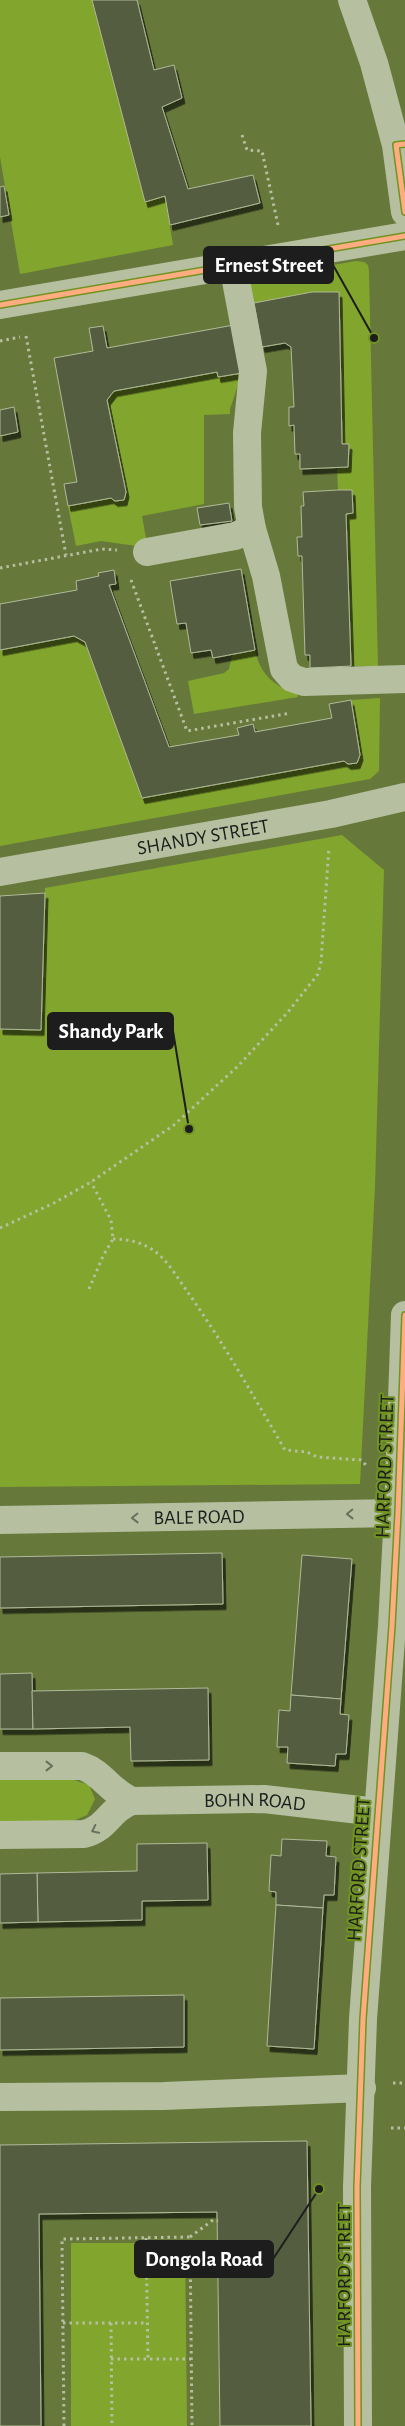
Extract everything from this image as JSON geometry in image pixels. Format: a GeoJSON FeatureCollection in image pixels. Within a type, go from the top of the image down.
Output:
{"type":"FeatureCollection","features":[{"type":"Feature","properties":{"kind":"street"},"geometry":{"type":"LineString","coordinates":[[352,0],[400,144],[405,212]]}},
{"type":"Feature","properties":{"kind":"street"},"geometry":{"type":"LineString","coordinates":[[0,305],[405,236]]}},
{"type":"Feature","properties":{"kind":"street"},"geometry":{"type":"LineString","coordinates":[[233,265],[253,371],[246,457],[248,507],[252,529],[266,576],[287,674],[304,682],[405,679]]}},
{"type":"Feature","properties":{"kind":"street"},"geometry":{"type":"LineString","coordinates":[[147,552],[235,536],[252,529]]}},
{"type":"Feature","properties":{"kind":"street","name":"SHANDY STREET"},"geometry":{"type":"LineString","coordinates":[[0,872],[331,814],[405,797]]}},
{"type":"Feature","properties":{"kind":"street","name":"HARFORD STREET"},"geometry":{"type":"LineString","coordinates":[[358,2426],[357,2187],[363,2019],[377,1812],[398,1626],[398,1513],[405,1315]]}},
{"type":"Feature","properties":{"kind":"street","name":"BALE ROAD"},"geometry":{"type":"LineString","coordinates":[[0,1520],[398,1513]]}},
{"type":"Feature","properties":{"kind":"street"},"geometry":{"type":"LineString","coordinates":[[0,1766],[82,1766],[93,1770],[115,1792],[132,1801]]}},
{"type":"Feature","properties":{"kind":"street","name":"BOHN ROAD"},"geometry":{"type":"LineString","coordinates":[[132,1801],[264,1799],[377,1812]]}},
{"type":"Feature","properties":{"kind":"street"},"geometry":{"type":"LineString","coordinates":[[0,1835],[84,1834],[95,1832],[115,1809],[132,1801]]}},
{"type":"Feature","properties":{"kind":"street"},"geometry":{"type":"LineString","coordinates":[[0,2097],[164,2096],[362,2088]]}},
{"type":"Feature","properties":{"kind":"path"},"geometry":{"type":"LineString","coordinates":[[242,135],[247,150],[262,151],[285,256]]}},
{"type":"Feature","properties":{"kind":"path"},"geometry":{"type":"LineString","coordinates":[[26,336],[66,555]]}},
{"type":"Feature","properties":{"kind":"path"},"geometry":{"type":"LineString","coordinates":[[0,568],[102,549],[147,552]]}},
{"type":"Feature","properties":{"kind":"path"},"geometry":{"type":"LineString","coordinates":[[130,577],[187,731],[292,713]]}},
{"type":"Feature","properties":{"kind":"path"},"geometry":{"type":"LineString","coordinates":[[0,1228],[54,1203],[91,1182],[174,1125],[206,1096],[288,1012],[318,974],[321,962],[331,814]]}},
{"type":"Feature","properties":{"kind":"path"},"geometry":{"type":"LineString","coordinates":[[89,1289],[103,1256],[113,1239],[112,1220],[91,1182]]}},
{"type":"Feature","properties":{"kind":"path"},"geometry":{"type":"LineString","coordinates":[[113,1239],[127,1239],[143,1245],[154,1250],[166,1262],[218,1336],[285,1450],[308,1452],[317,1457],[361,1460],[371,1470]]}},
{"type":"Feature","properties":{"kind":"path"},"geometry":{"type":"LineString","coordinates":[[384,2128],[405,2128]]}},
{"type":"Feature","properties":{"kind":"path"},"geometry":{"type":"LineString","coordinates":[[64,2426],[62,2239],[190,2238],[213,2220],[218,2221]]}},
{"type":"Feature","properties":{"kind":"path"},"geometry":{"type":"LineString","coordinates":[[146,2238],[148,2359]]}},
{"type":"Feature","properties":{"kind":"path"},"geometry":{"type":"LineString","coordinates":[[190,2238],[192,2426]]}},
{"type":"Feature","properties":{"kind":"path"},"geometry":{"type":"LineString","coordinates":[[63,2323],[147,2323]]}},
{"type":"Feature","properties":{"kind":"path"},"geometry":{"type":"LineString","coordinates":[[111,2323],[112,2426]]}},
{"type":"Feature","properties":{"kind":"path"},"geometry":{"type":"LineString","coordinates":[[111,2359],[191,2359]]}},
{"type":"Feature","properties":{"kind":"green space"},"geometry":{"type":"Polygon","coordinates":[[[0,0],[92,0],[145,202],[165,196],[173,245],[20,274],[0,157],[0,0]]]}},
{"type":"Feature","properties":{"kind":"green space"},"geometry":{"type":"Polygon","coordinates":[[[356,261],[364,262],[368,265],[369,271],[378,666],[351,666],[346,514],[353,513],[352,490],[338,490],[337,468],[348,467],[349,444],[342,444],[339,293],[312,292],[254,303],[249,280],[356,261]]]}},
{"type":"Feature","properties":{"kind":"green space"},"geometry":{"type":"Polygon","coordinates":[[[217,372],[218,377],[242,373],[230,414],[204,415],[204,504],[142,516],[147,544],[136,546],[101,541],[76,546],[68,506],[111,498],[115,501],[124,500],[126,492],[107,400],[114,391],[217,372]]]}},
{"type":"Feature","properties":{"kind":"green space"},"geometry":{"type":"Polygon","coordinates":[[[74,636],[85,642],[142,798],[344,761],[348,764],[357,763],[360,755],[351,700],[380,698],[379,771],[370,779],[0,846],[0,650],[74,636]]]}},
{"type":"Feature","properties":{"kind":"green space"},"geometry":{"type":"Polygon","coordinates":[[[255,650],[264,673],[281,687],[297,693],[298,697],[194,714],[188,681],[224,673],[229,669],[232,655],[255,650]]]}},
{"type":"Feature","properties":{"kind":"green space"},"geometry":{"type":"Polygon","coordinates":[[[342,835],[384,870],[375,1187],[360,1484],[0,1487],[0,1029],[41,1030],[45,888],[342,835]]]}},
{"type":"Feature","properties":{"kind":"green space"},"geometry":{"type":"Polygon","coordinates":[[[0,1780],[74,1780],[89,1785],[95,1799],[87,1815],[73,1821],[0,1821],[0,1780]]]}},
{"type":"Feature","properties":{"kind":"green space"},"geometry":{"type":"Polygon","coordinates":[[[71,2243],[185,2243],[187,2426],[71,2426],[71,2243]]]}},
{"type":"Feature","properties":{"kind":"building"},"geometry":{"type":"Polygon","coordinates":[[[92,0],[137,0],[154,70],[174,65],[182,98],[162,107],[188,189],[253,175],[260,203],[170,225],[165,196],[145,202],[92,0]]]}},
{"type":"Feature","properties":{"kind":"building"},"geometry":{"type":"Polygon","coordinates":[[[4,186],[9,215],[0,217],[0,187],[4,186]]]}},
{"type":"Feature","properties":{"kind":"building"},"geometry":{"type":"Polygon","coordinates":[[[312,292],[339,292],[342,444],[349,444],[348,467],[300,469],[300,454],[295,454],[294,425],[289,426],[289,407],[294,407],[291,347],[285,343],[262,347],[254,303],[312,292]]]}},
{"type":"Feature","properties":{"kind":"building"},"geometry":{"type":"Polygon","coordinates":[[[234,325],[242,373],[218,377],[217,372],[114,391],[107,400],[126,492],[124,500],[115,501],[111,498],[68,506],[64,484],[77,482],[54,358],[93,351],[89,328],[103,326],[107,348],[234,325]]]}},
{"type":"Feature","properties":{"kind":"building"},"geometry":{"type":"Polygon","coordinates":[[[14,407],[18,432],[0,436],[0,410],[14,407]]]}},
{"type":"Feature","properties":{"kind":"building"},"geometry":{"type":"Polygon","coordinates":[[[352,490],[353,513],[346,514],[351,666],[310,668],[310,655],[305,655],[302,556],[298,556],[297,537],[302,537],[301,506],[304,506],[303,492],[352,490]]]}},
{"type":"Feature","properties":{"kind":"building"},"geometry":{"type":"Polygon","coordinates":[[[229,503],[232,521],[200,525],[197,508],[229,503]]]}},
{"type":"Feature","properties":{"kind":"building"},"geometry":{"type":"Polygon","coordinates":[[[241,569],[255,650],[213,658],[211,650],[191,653],[186,623],[177,624],[170,581],[241,569]]]}},
{"type":"Feature","properties":{"kind":"building"},"geometry":{"type":"Polygon","coordinates":[[[114,570],[116,584],[109,585],[169,747],[239,735],[237,728],[253,724],[255,732],[332,718],[329,704],[351,700],[360,755],[357,763],[348,764],[344,761],[142,798],[85,642],[74,636],[0,650],[0,604],[77,590],[76,581],[99,576],[98,573],[114,570]]]}},
{"type":"Feature","properties":{"kind":"building"},"geometry":{"type":"Polygon","coordinates":[[[45,893],[41,1030],[0,1029],[0,896],[45,893]]]}},
{"type":"Feature","properties":{"kind":"building"},"geometry":{"type":"Polygon","coordinates":[[[222,1553],[223,1604],[0,1608],[0,1557],[222,1553]]]}},
{"type":"Feature","properties":{"kind":"building"},"geometry":{"type":"Polygon","coordinates":[[[302,1555],[352,1559],[341,1699],[291,1695],[302,1555]]]}},
{"type":"Feature","properties":{"kind":"building"},"geometry":{"type":"Polygon","coordinates":[[[32,1673],[33,1729],[0,1729],[0,1674],[32,1673]]]}},
{"type":"Feature","properties":{"kind":"building"},"geometry":{"type":"Polygon","coordinates":[[[208,1688],[209,1760],[131,1761],[130,1727],[33,1729],[32,1691],[208,1688]]]}},
{"type":"Feature","properties":{"kind":"building"},"geometry":{"type":"Polygon","coordinates":[[[291,1695],[341,1699],[340,1714],[349,1715],[346,1754],[336,1754],[335,1766],[287,1763],[288,1747],[277,1747],[279,1710],[290,1711],[291,1695]]]}},
{"type":"Feature","properties":{"kind":"building"},"geometry":{"type":"Polygon","coordinates":[[[282,1839],[327,1841],[326,1856],[336,1857],[334,1895],[324,1895],[323,1908],[276,1905],[276,1892],[269,1891],[271,1855],[281,1856],[282,1839]]]}},
{"type":"Feature","properties":{"kind":"building"},"geometry":{"type":"Polygon","coordinates":[[[207,1843],[208,1900],[142,1901],[142,1920],[38,1922],[37,1873],[137,1871],[137,1844],[207,1843]]]}},
{"type":"Feature","properties":{"kind":"building"},"geometry":{"type":"Polygon","coordinates":[[[37,1873],[38,1922],[0,1923],[0,1874],[37,1873]]]}},
{"type":"Feature","properties":{"kind":"building"},"geometry":{"type":"Polygon","coordinates":[[[276,1905],[323,1908],[314,2049],[267,2046],[276,1905]]]}},
{"type":"Feature","properties":{"kind":"building"},"geometry":{"type":"Polygon","coordinates":[[[184,1995],[184,2047],[0,2050],[0,1998],[184,1995]]]}},
{"type":"Feature","properties":{"kind":"building"},"geometry":{"type":"Polygon","coordinates":[[[307,2141],[311,2426],[220,2426],[217,2212],[39,2214],[41,2426],[0,2426],[0,2145],[307,2141]]]}},
{"type":"Feature","properties":{"kind":"cycle path"},"geometry":{"type":"LineString","coordinates":[[405,144],[396,145],[405,212]]}},
{"type":"Feature","properties":{"kind":"cycle path"},"geometry":{"type":"LineString","coordinates":[[0,305],[405,236]]}},
{"type":"Feature","properties":{"kind":"cycle path"},"geometry":{"type":"LineString","coordinates":[[358,2426],[357,2187],[363,2019],[392,1626],[405,1315]]}},
{"type":"Feature","properties":{"kind":"place","name":"Ernest Street"},"geometry":{"type":"Point","coordinates":[374,338]}},
{"type":"Feature","properties":{"kind":"place","name":"Shandy Park"},"geometry":{"type":"Point","coordinates":[189,1129]}},
{"type":"Feature","properties":{"kind":"place","name":"Dongola Road"},"geometry":{"type":"Point","coordinates":[319,2189]}}]}
